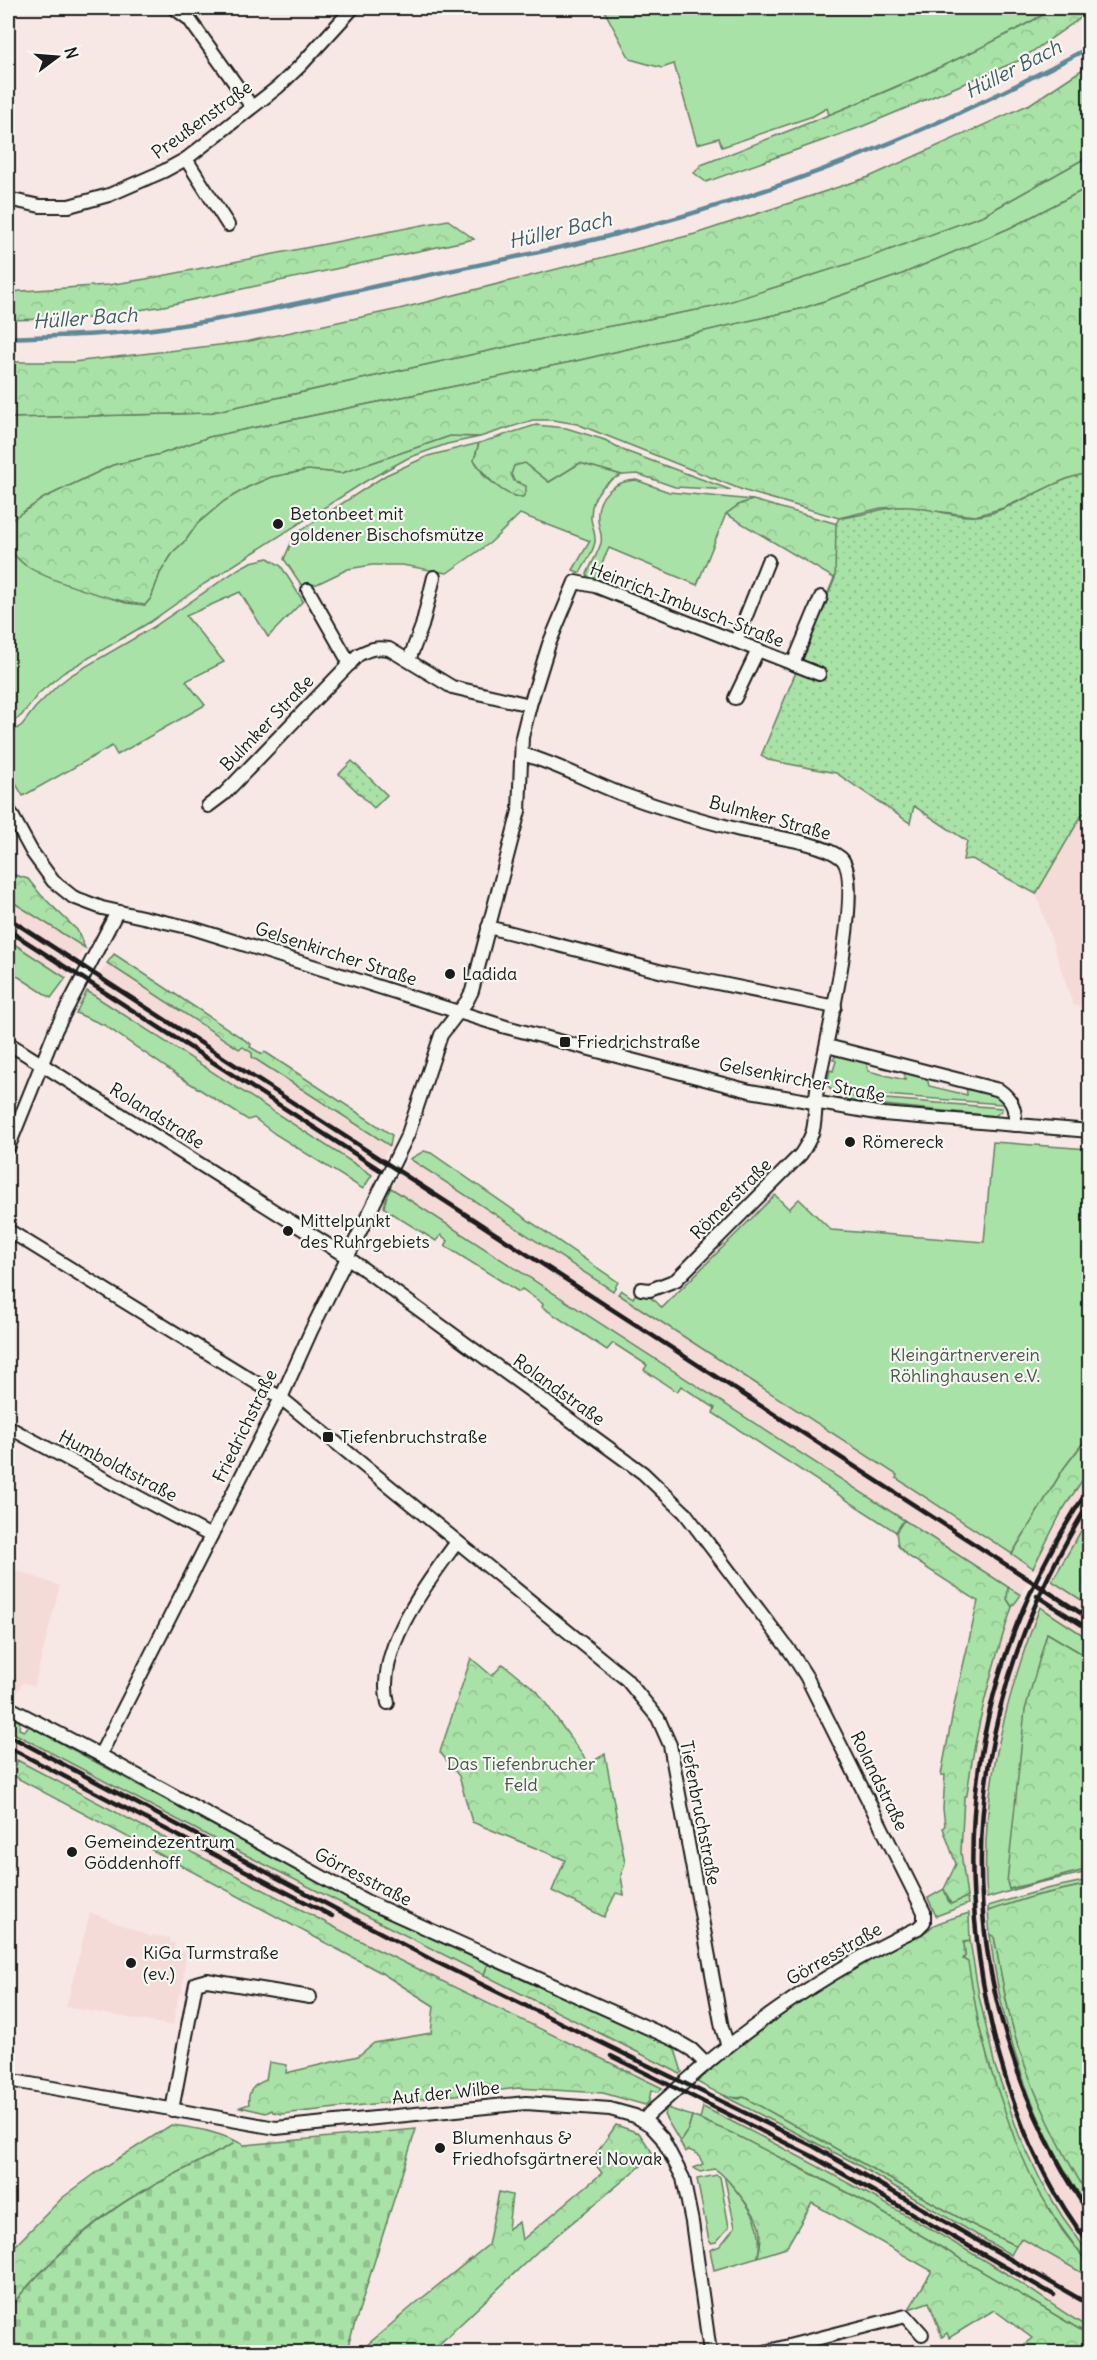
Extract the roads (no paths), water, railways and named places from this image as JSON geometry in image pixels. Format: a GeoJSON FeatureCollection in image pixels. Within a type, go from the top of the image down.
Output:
{"type":"FeatureCollection","features":[{"type":"Feature","properties":{"kind":"street","name":"Preußenstraße"},"geometry":{"type":"LineString","coordinates":[[8,199],[54,207],[79,204],[142,182],[186,159],[278,87],[353,8]]}},
{"type":"Feature","properties":{"kind":"street"},"geometry":{"type":"LineString","coordinates":[[178,9],[189,19],[252,107]]}},
{"type":"Feature","properties":{"kind":"street"},"geometry":{"type":"LineString","coordinates":[[186,159],[228,225]]}},
{"type":"Feature","properties":{"kind":"street"},"geometry":{"type":"LineString","coordinates":[[736,641],[768,561]]}},
{"type":"Feature","properties":{"kind":"street"},"geometry":{"type":"LineString","coordinates":[[409,660],[422,626],[434,577]]}},
{"type":"Feature","properties":{"kind":"street","name":"Heinrich-Imbusch-Straße"},"geometry":{"type":"LineString","coordinates":[[459,1012],[472,990],[519,811],[522,737],[530,705],[549,644],[574,582],[595,586],[819,674]]}},
{"type":"Feature","properties":{"kind":"street"},"geometry":{"type":"LineString","coordinates":[[308,590],[350,664]]}},
{"type":"Feature","properties":{"kind":"street"},"geometry":{"type":"LineString","coordinates":[[793,664],[821,597]]}},
{"type":"Feature","properties":{"kind":"street","name":"Bulmker Straße"},"geometry":{"type":"LineString","coordinates":[[208,806],[224,794],[358,655],[377,648],[389,648],[452,687],[530,705]]}},
{"type":"Feature","properties":{"kind":"street"},"geometry":{"type":"LineString","coordinates":[[735,698],[758,650]]}},
{"type":"Feature","properties":{"kind":"street","name":"Bulmker Straße"},"geometry":{"type":"LineString","coordinates":[[522,754],[667,809],[736,829],[801,843],[833,853],[842,859],[848,868],[850,881],[835,1007],[815,1104]]}},
{"type":"Feature","properties":{"kind":"street","name":"Gelsenkircher Straße"},"geometry":{"type":"LineString","coordinates":[[8,808],[42,869],[61,890],[73,897],[117,912],[192,928],[459,1012],[739,1088],[815,1104],[883,1114],[1089,1131]]}},
{"type":"Feature","properties":{"kind":"street"},"geometry":{"type":"LineString","coordinates":[[8,1148],[41,1064],[72,995],[96,955],[117,912]]}},
{"type":"Feature","properties":{"kind":"street"},"geometry":{"type":"LineString","coordinates":[[489,927],[663,972],[835,1007]]}},
{"type":"Feature","properties":{"kind":"street","name":"Friedrichstraße"},"geometry":{"type":"LineString","coordinates":[[100,1755],[280,1398],[408,1134],[441,1035],[459,1012]]}},
{"type":"Feature","properties":{"kind":"street","name":"Rolandstraße"},"geometry":{"type":"LineString","coordinates":[[8,1043],[347,1257],[643,1473],[668,1496],[685,1514],[792,1654],[806,1676],[924,1912],[924,1922]]}},
{"type":"Feature","properties":{"kind":"street","name":"Gelsenkircher Straße"},"geometry":{"type":"LineString","coordinates":[[827,1046],[999,1090],[1007,1096],[1014,1108],[1015,1125]]}},
{"type":"Feature","properties":{"kind":"street","name":"Römerstraße"},"geometry":{"type":"LineString","coordinates":[[641,1289],[650,1290],[676,1280],[801,1154],[813,1131],[815,1104]]}},
{"type":"Feature","properties":{"kind":"street","name":"Tiefenbruchstraße"},"geometry":{"type":"LineString","coordinates":[[8,1230],[280,1398],[626,1679],[658,1718],[670,1745],[722,2028],[728,2046]]}},
{"type":"Feature","properties":{"kind":"street","name":"Humboldtstraße"},"geometry":{"type":"LineString","coordinates":[[8,1427],[211,1536]]}},
{"type":"Feature","properties":{"kind":"street"},"geometry":{"type":"LineString","coordinates":[[388,1703],[385,1681],[407,1616],[422,1590],[457,1542]]}},
{"type":"Feature","properties":{"kind":"street","name":"Görresstraße"},"geometry":{"type":"LineString","coordinates":[[10,1708],[366,1901],[675,2040],[693,2050],[706,2064]]}},
{"type":"Feature","properties":{"kind":"street","name":"Görresstraße"},"geometry":{"type":"LineString","coordinates":[[644,2121],[650,2113],[728,2046],[810,1987],[880,1946],[918,1928],[924,1922]]}},
{"type":"Feature","properties":{"kind":"street"},"geometry":{"type":"LineString","coordinates":[[172,2110],[196,1983],[207,1980],[310,1997]]}},
{"type":"Feature","properties":{"kind":"street","name":"Auf der Wilbe"},"geometry":{"type":"LineString","coordinates":[[8,2080],[282,2128],[526,2103],[610,2109],[644,2121],[662,2139],[683,2178],[692,2222],[710,2352]]}},
{"type":"Feature","properties":{"kind":"street"},"geometry":{"type":"LineString","coordinates":[[765,2352],[906,2316],[921,2334]]}},
{"type":"Feature","properties":{"kind":"waterway","name":"Hüller Bach"},"geometry":{"type":"LineString","coordinates":[[8,338],[115,333],[225,318],[605,237],[730,202],[853,158],[973,106],[1090,47]]}},
{"type":"Feature","properties":{"kind":"railway"},"geometry":{"type":"LineString","coordinates":[[8,918],[1090,1619]]}},
{"type":"Feature","properties":{"kind":"railway"},"geometry":{"type":"LineString","coordinates":[[8,930],[380,1170]]}},
{"type":"Feature","properties":{"kind":"railway"},"geometry":{"type":"LineString","coordinates":[[1090,1487],[1052,1549],[1021,1613],[998,1678],[982,1744],[974,1812],[973,1881],[978,1951],[991,2023],[1007,2083],[1028,2140],[1041,2167],[1072,2220],[1090,2245]]}},
{"type":"Feature","properties":{"kind":"railway"},"geometry":{"type":"LineString","coordinates":[[1090,1502],[1043,1588],[1009,1677],[988,1767],[981,1859],[987,1950],[1007,2041],[1042,2129],[1090,2215]]}},
{"type":"Feature","properties":{"kind":"railway"},"geometry":{"type":"LineString","coordinates":[[1037,1596],[1090,1630]]}},
{"type":"Feature","properties":{"kind":"railway"},"geometry":{"type":"LineString","coordinates":[[8,1735],[434,1961],[813,2146],[1090,2305]]}},
{"type":"Feature","properties":{"kind":"railway"},"geometry":{"type":"LineString","coordinates":[[8,1747],[332,1916]]}},
{"type":"Feature","properties":{"kind":"railway"},"geometry":{"type":"LineString","coordinates":[[611,2056],[810,2155],[1054,2295]]}},
{"type":"Feature","properties":{"kind":"railway"},"geometry":{"type":"LineString","coordinates":[[1086,2314],[1090,2315]]}},
{"type":"Feature","properties":{"kind":"place","name":"Betonbeet mit goldener Bischofsmütze"},"geometry":{"type":"Point","coordinates":[278,524]}},
{"type":"Feature","properties":{"kind":"place","name":"Ladida"},"geometry":{"type":"Point","coordinates":[450,974]}},
{"type":"Feature","properties":{"kind":"place","name":"Friedrichstraße"},"geometry":{"type":"Point","coordinates":[565,1042]}},
{"type":"Feature","properties":{"kind":"place","name":"Römereck"},"geometry":{"type":"Point","coordinates":[850,1142]}},
{"type":"Feature","properties":{"kind":"place","name":"Mittelpunkt des Ruhrgebiets"},"geometry":{"type":"Point","coordinates":[288,1231]}},
{"type":"Feature","properties":{"kind":"place","name":"Tiefenbruchstraße"},"geometry":{"type":"Point","coordinates":[328,1437]}},
{"type":"Feature","properties":{"kind":"place","name":"Gemeindezentrum Göddenhoff"},"geometry":{"type":"Point","coordinates":[72,1852]}},
{"type":"Feature","properties":{"kind":"place","name":"KiGa Turmstraße (ev.)"},"geometry":{"type":"Point","coordinates":[131,1963]}},
{"type":"Feature","properties":{"kind":"place","name":"Blumenhaus & Friedhofsgärtnerei Nowak"},"geometry":{"type":"Point","coordinates":[440,2148]}},
{"type":"Feature","properties":{"kind":"park label","name":"Kleingärtnerverein Röhlinghausen e.V."},"geometry":{"type":"Point","coordinates":[965,1365]}},
{"type":"Feature","properties":{"kind":"park label","name":"Das Tiefenbrucher Feld"},"geometry":{"type":"Point","coordinates":[521,1774]}}]}
